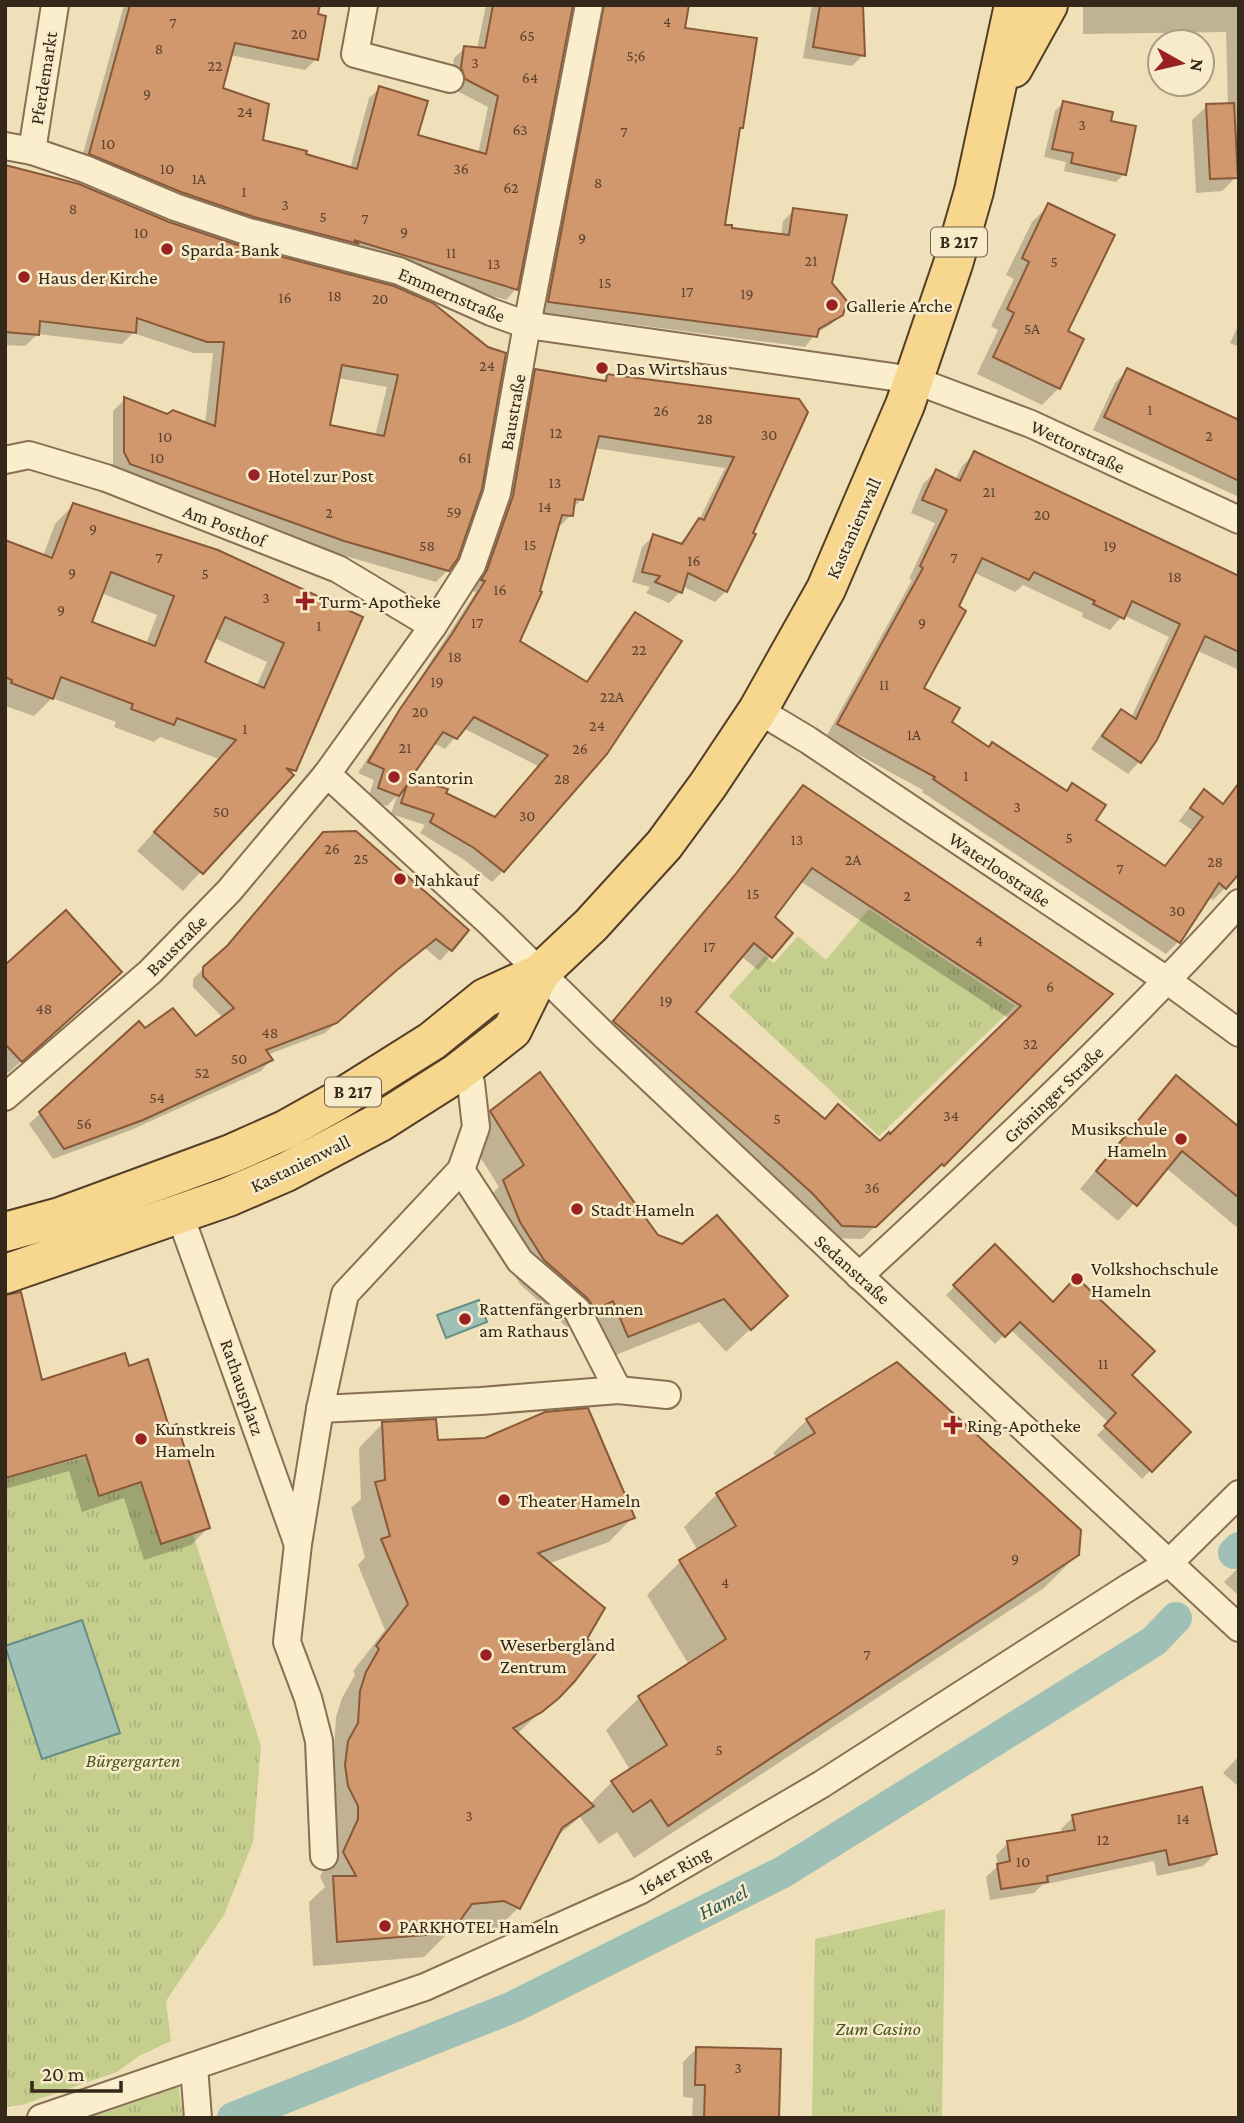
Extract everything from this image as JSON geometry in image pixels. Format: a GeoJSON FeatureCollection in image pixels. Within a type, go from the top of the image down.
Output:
{"type":"FeatureCollection","features":[{"type":"Feature","properties":{"kind":"main road","name":"Kastanienwall"},"geometry":{"type":"LineString","coordinates":[[5,1232],[60,1217],[231,1154],[285,1130],[377,1077],[432,1041],[485,998],[540,973],[591,925],[664,845],[758,710],[826,589],[902,414],[953,264],[995,100],[1014,5]]}},
{"type":"Feature","properties":{"kind":"main road"},"geometry":{"type":"LineString","coordinates":[[995,100],[1048,5]]}},
{"type":"Feature","properties":{"kind":"main road","name":"Kastanienwall"},"geometry":{"type":"LineString","coordinates":[[5,1274],[228,1197],[286,1172],[369,1128],[438,1086],[512,1030],[540,973]]}},
{"type":"Feature","properties":{"kind":"street","name":"Pferdemarkt"},"geometry":{"type":"LineString","coordinates":[[32,150],[55,5]]}},
{"type":"Feature","properties":{"kind":"street"},"geometry":{"type":"LineString","coordinates":[[365,5],[355,54],[450,79]]}},
{"type":"Feature","properties":{"kind":"street","name":"Baustraße"},"geometry":{"type":"LineString","coordinates":[[5,1097],[150,972],[229,891],[327,774],[433,625],[472,565],[497,493],[589,5]]}},
{"type":"Feature","properties":{"kind":"street","name":"Emmernstraße"},"geometry":{"type":"LineString","coordinates":[[5,146],[32,150],[249,232],[398,271],[527,325],[914,380]]}},
{"type":"Feature","properties":{"kind":"street","name":"Wettorstraße"},"geometry":{"type":"LineString","coordinates":[[914,380],[1031,424],[1239,520]]}},
{"type":"Feature","properties":{"kind":"street","name":"Am Posthof"},"geometry":{"type":"LineString","coordinates":[[5,460],[29,455],[106,478],[338,569],[433,625]]}},
{"type":"Feature","properties":{"kind":"street","name":"Waterloostraße"},"geometry":{"type":"LineString","coordinates":[[758,710],[808,740],[1168,981],[1239,1033]]}},
{"type":"Feature","properties":{"kind":"street"},"geometry":{"type":"LineString","coordinates":[[327,774],[492,925],[540,973]]}},
{"type":"Feature","properties":{"kind":"street","name":"Gröninger Straße"},"geometry":{"type":"LineString","coordinates":[[859,1276],[1007,1139],[1168,981],[1239,903]]}},
{"type":"Feature","properties":{"kind":"street","name":"Sedanstraße"},"geometry":{"type":"LineString","coordinates":[[540,973],[859,1276],[1239,1628]]}},
{"type":"Feature","properties":{"kind":"street","name":"Rathausplatz"},"geometry":{"type":"LineString","coordinates":[[324,1856],[319,1741],[287,1642],[298,1544],[320,1409],[345,1294],[461,1170],[476,1127],[471,1083]]}},
{"type":"Feature","properties":{"kind":"street"},"geometry":{"type":"LineString","coordinates":[[461,1170],[520,1261],[577,1310],[618,1390]]}},
{"type":"Feature","properties":{"kind":"street","name":"Rathausplatz"},"geometry":{"type":"LineString","coordinates":[[186,1232],[298,1544]]}},
{"type":"Feature","properties":{"kind":"street"},"geometry":{"type":"LineString","coordinates":[[320,1409],[481,1401],[618,1390],[667,1395]]}},
{"type":"Feature","properties":{"kind":"street","name":"164er Ring"},"geometry":{"type":"LineString","coordinates":[[41,2118],[425,1987],[639,1891],[822,1784],[1117,1594],[1170,1563],[1239,1494]]}},
{"type":"Feature","properties":{"kind":"street"},"geometry":{"type":"LineString","coordinates":[[194,2067],[198,2118]]}},
{"type":"Feature","properties":{"kind":"green space"},"geometry":{"type":"Polygon","coordinates":[[[869,909],[1015,1006],[879,1136],[729,996],[765,956],[774,963],[798,936],[826,960],[869,909]]]}},
{"type":"Feature","properties":{"kind":"green space","name":"Bürgergarten"},"geometry":{"type":"Polygon","coordinates":[[[87,1457],[99,1496],[141,1482],[161,1544],[193,1534],[261,1746],[253,1842],[224,1915],[166,2001],[171,2041],[139,2056],[117,2072],[22,2105],[5,2107],[5,1478],[87,1457]]]}},
{"type":"Feature","properties":{"kind":"green space"},"geometry":{"type":"Polygon","coordinates":[[[5,1696],[39,1797],[6,1808],[5,1808],[5,1696]]]}},
{"type":"Feature","properties":{"kind":"green space","name":"Zum Casino"},"geometry":{"type":"Polygon","coordinates":[[[945,1909],[942,2118],[812,2118],[815,1939],[945,1909]]]}},
{"type":"Feature","properties":{"kind":"green space"},"geometry":{"type":"Polygon","coordinates":[[[178,2083],[183,2118],[75,2118],[178,2083]]]}},
{"type":"Feature","properties":{"kind":"water"},"geometry":{"type":"Polygon","coordinates":[[[479,1300],[487,1322],[446,1338],[437,1315],[479,1300]]]}},
{"type":"Feature","properties":{"kind":"water"},"geometry":{"type":"Polygon","coordinates":[[[82,1620],[120,1733],[42,1759],[5,1646],[82,1620]]]}},
{"type":"Feature","properties":{"kind":"building"},"geometry":{"type":"Polygon","coordinates":[[[130,5],[320,5],[318,14],[326,16],[318,60],[235,43],[223,88],[269,104],[263,140],[307,151],[306,154],[357,169],[379,86],[428,101],[418,135],[486,154],[498,96],[465,79],[461,67],[464,46],[485,48],[493,5],[573,5],[518,290],[354,240],[359,244],[254,217],[181,192],[89,154],[130,5]]]}},
{"type":"Feature","properties":{"kind":"building"},"geometry":{"type":"Polygon","coordinates":[[[604,5],[689,5],[685,28],[757,38],[725,225],[789,235],[793,208],[847,215],[832,283],[847,301],[843,315],[819,329],[817,337],[548,302],[604,5]]]}},
{"type":"Feature","properties":{"kind":"building"},"geometry":{"type":"Polygon","coordinates":[[[820,5],[863,5],[865,56],[813,47],[820,5]]]}},
{"type":"Feature","properties":{"kind":"building"},"geometry":{"type":"Polygon","coordinates":[[[1063,101],[1113,112],[1111,121],[1136,126],[1126,175],[1071,163],[1073,153],[1052,149],[1063,101]]]}},
{"type":"Feature","properties":{"kind":"building"},"geometry":{"type":"Polygon","coordinates":[[[1234,103],[1238,178],[1210,179],[1206,104],[1234,103]]]}},
{"type":"Feature","properties":{"kind":"building"},"geometry":{"type":"Polygon","coordinates":[[[5,165],[79,184],[169,222],[244,247],[394,286],[433,303],[488,347],[506,353],[482,489],[458,558],[449,571],[344,541],[130,464],[124,452],[124,397],[167,414],[173,410],[215,426],[224,342],[207,342],[137,318],[136,333],[40,321],[39,335],[5,332],[5,165]],[[342,365],[330,425],[384,436],[398,375],[342,365]]]}},
{"type":"Feature","properties":{"kind":"building"},"geometry":{"type":"Polygon","coordinates":[[[1048,203],[1115,235],[1068,331],[1084,339],[1060,389],[993,357],[1014,313],[1007,309],[1029,262],[1022,258],[1048,203]]]}},
{"type":"Feature","properties":{"kind":"building"},"geometry":{"type":"Polygon","coordinates":[[[1127,368],[1239,420],[1239,481],[1104,417],[1127,368]]]}},
{"type":"Feature","properties":{"kind":"building"},"geometry":{"type":"Polygon","coordinates":[[[535,369],[606,381],[607,374],[799,399],[808,412],[753,533],[756,534],[727,592],[688,573],[682,593],[655,582],[660,576],[642,572],[653,534],[682,544],[699,518],[704,520],[734,457],[599,436],[583,500],[575,499],[573,516],[562,515],[540,591],[542,592],[520,641],[587,682],[635,612],[682,641],[607,754],[504,872],[474,848],[430,822],[434,814],[401,803],[407,785],[399,796],[378,788],[384,769],[368,762],[485,581],[481,580],[513,496],[535,369]],[[474,717],[457,739],[443,732],[411,778],[448,789],[446,793],[495,817],[548,755],[474,717]]]}},
{"type":"Feature","properties":{"kind":"building"},"geometry":{"type":"Polygon","coordinates":[[[974,451],[1239,576],[1239,652],[1205,636],[1157,740],[1141,763],[1102,736],[1121,709],[1136,719],[1180,624],[1132,601],[1124,619],[1093,604],[1095,601],[1034,572],[1029,580],[982,558],[959,606],[966,611],[924,688],[960,708],[952,722],[989,747],[992,742],[1067,791],[1072,783],[1106,805],[1096,820],[1165,866],[1203,817],[1190,808],[1204,789],[1223,804],[1239,783],[1239,874],[1226,889],[1219,883],[1180,943],[933,779],[935,777],[837,724],[923,568],[920,566],[947,510],[922,500],[936,469],[960,481],[974,451]]]}},
{"type":"Feature","properties":{"kind":"building"},"geometry":{"type":"Polygon","coordinates":[[[73,503],[218,550],[363,617],[296,771],[286,768],[294,775],[203,874],[154,832],[236,740],[177,718],[174,725],[131,709],[133,704],[61,677],[53,699],[11,683],[12,680],[5,677],[5,540],[52,558],[73,503]],[[111,572],[92,622],[155,646],[174,596],[111,572]],[[225,617],[205,662],[264,688],[284,643],[225,617]]]}},
{"type":"Feature","properties":{"kind":"building"},"geometry":{"type":"Polygon","coordinates":[[[803,785],[1113,994],[944,1166],[942,1164],[876,1227],[842,1226],[813,1194],[782,1166],[613,1021],[735,875],[803,785]],[[812,868],[775,917],[793,933],[772,958],[754,943],[696,1012],[825,1119],[838,1104],[880,1141],[1021,1006],[812,868]]]}},
{"type":"Feature","properties":{"kind":"building"},"geometry":{"type":"Polygon","coordinates":[[[356,831],[469,930],[452,951],[436,939],[337,1023],[266,1050],[273,1060],[143,1120],[64,1149],[39,1112],[139,1021],[145,1028],[173,1008],[196,1036],[234,1008],[203,976],[203,967],[227,946],[323,832],[356,831]]]}},
{"type":"Feature","properties":{"kind":"building"},"geometry":{"type":"Polygon","coordinates":[[[66,910],[122,972],[22,1062],[5,1044],[5,965],[66,910]]]}},
{"type":"Feature","properties":{"kind":"building","name":"Stadt Hameln"},"geometry":{"type":"Polygon","coordinates":[[[540,1072],[658,1235],[682,1244],[717,1215],[788,1296],[751,1330],[724,1299],[628,1337],[613,1301],[597,1309],[593,1306],[544,1260],[520,1222],[503,1180],[524,1165],[490,1111],[540,1072]]]}},
{"type":"Feature","properties":{"kind":"building","name":"Musikschule Hameln"},"geometry":{"type":"Polygon","coordinates":[[[1176,1075],[1239,1127],[1239,1198],[1182,1151],[1137,1206],[1096,1171],[1176,1075]]]}},
{"type":"Feature","properties":{"kind":"building"},"geometry":{"type":"Polygon","coordinates":[[[995,1244],[1053,1302],[1076,1277],[1155,1351],[1132,1375],[1191,1432],[1152,1472],[1104,1426],[1116,1413],[1020,1322],[1005,1337],[953,1285],[995,1244]]]}},
{"type":"Feature","properties":{"kind":"building"},"geometry":{"type":"Polygon","coordinates":[[[21,1292],[42,1380],[125,1353],[129,1366],[148,1359],[169,1427],[177,1424],[210,1528],[161,1544],[141,1482],[99,1496],[86,1455],[5,1478],[5,1295],[21,1292]]]}},
{"type":"Feature","properties":{"kind":"building"},"geometry":{"type":"Polygon","coordinates":[[[897,1362],[1081,1530],[1079,1555],[668,1826],[651,1800],[633,1812],[611,1781],[667,1745],[638,1696],[726,1639],[679,1560],[736,1526],[716,1493],[815,1433],[806,1419],[897,1362]]]}},
{"type":"Feature","properties":{"kind":"building"},"geometry":{"type":"Polygon","coordinates":[[[588,1408],[635,1518],[538,1553],[605,1608],[587,1639],[601,1647],[559,1698],[542,1712],[513,1728],[594,1806],[562,1828],[520,1909],[504,1901],[472,1904],[451,1933],[337,1942],[333,1876],[356,1876],[343,1852],[358,1819],[358,1806],[348,1786],[345,1765],[348,1741],[358,1723],[360,1691],[366,1672],[379,1649],[376,1646],[408,1604],[381,1539],[390,1536],[375,1482],[385,1480],[382,1422],[436,1419],[438,1440],[485,1438],[545,1412],[588,1408]]]}},
{"type":"Feature","properties":{"kind":"building"},"geometry":{"type":"Polygon","coordinates":[[[1202,1787],[1217,1854],[1169,1865],[1166,1850],[1047,1876],[1048,1882],[1001,1889],[997,1864],[1010,1861],[1007,1841],[1075,1830],[1072,1815],[1202,1787]]]}},
{"type":"Feature","properties":{"kind":"building"},"geometry":{"type":"Polygon","coordinates":[[[696,2047],[781,2049],[779,2118],[704,2118],[705,2085],[695,2085],[696,2047]]]}},
{"type":"Feature","properties":{"kind":"waterway","name":"Hamel"},"geometry":{"type":"LineString","coordinates":[[1234,1553],[1239,1548]]}},
{"type":"Feature","properties":{"kind":"waterway","name":"Hamel"},"geometry":{"type":"LineString","coordinates":[[233,2118],[513,2007],[783,1872],[1154,1641],[1176,1618]]}},
{"type":"Feature","properties":{"kind":"place","name":"Sparda-Bank"},"geometry":{"type":"Point","coordinates":[167,249]}},
{"type":"Feature","properties":{"kind":"place","name":"Haus der Kirche"},"geometry":{"type":"Point","coordinates":[24,277]}},
{"type":"Feature","properties":{"kind":"place","name":"Gallerie Arche"},"geometry":{"type":"Point","coordinates":[832,305]}},
{"type":"Feature","properties":{"kind":"place","name":"Das Wirtshaus"},"geometry":{"type":"Point","coordinates":[602,368]}},
{"type":"Feature","properties":{"kind":"place","name":"Hotel zur Post"},"geometry":{"type":"Point","coordinates":[254,475]}},
{"type":"Feature","properties":{"kind":"place","name":"Turm-Apotheke"},"geometry":{"type":"Point","coordinates":[305,601]}},
{"type":"Feature","properties":{"kind":"place","name":"Santorin"},"geometry":{"type":"Point","coordinates":[394,777]}},
{"type":"Feature","properties":{"kind":"place","name":"Nahkauf"},"geometry":{"type":"Point","coordinates":[400,879]}},
{"type":"Feature","properties":{"kind":"place","name":"Musikschule Hameln"},"geometry":{"type":"Point","coordinates":[1181,1139]}},
{"type":"Feature","properties":{"kind":"place","name":"Stadt Hameln"},"geometry":{"type":"Point","coordinates":[577,1209]}},
{"type":"Feature","properties":{"kind":"place","name":"Volkshochschule Hameln"},"geometry":{"type":"Point","coordinates":[1077,1279]}},
{"type":"Feature","properties":{"kind":"place","name":"Rattenfängerbrunnen am Rathaus"},"geometry":{"type":"Point","coordinates":[465,1319]}},
{"type":"Feature","properties":{"kind":"place","name":"Ring-Apotheke"},"geometry":{"type":"Point","coordinates":[953,1425]}},
{"type":"Feature","properties":{"kind":"place","name":"Kunstkreis Hameln"},"geometry":{"type":"Point","coordinates":[141,1439]}},
{"type":"Feature","properties":{"kind":"place","name":"Theater Hameln"},"geometry":{"type":"Point","coordinates":[504,1500]}},
{"type":"Feature","properties":{"kind":"place","name":"Weserbergland Zentrum"},"geometry":{"type":"Point","coordinates":[486,1655]}},
{"type":"Feature","properties":{"kind":"place","name":"PARKHOTEL Hameln"},"geometry":{"type":"Point","coordinates":[385,1926]}}]}
